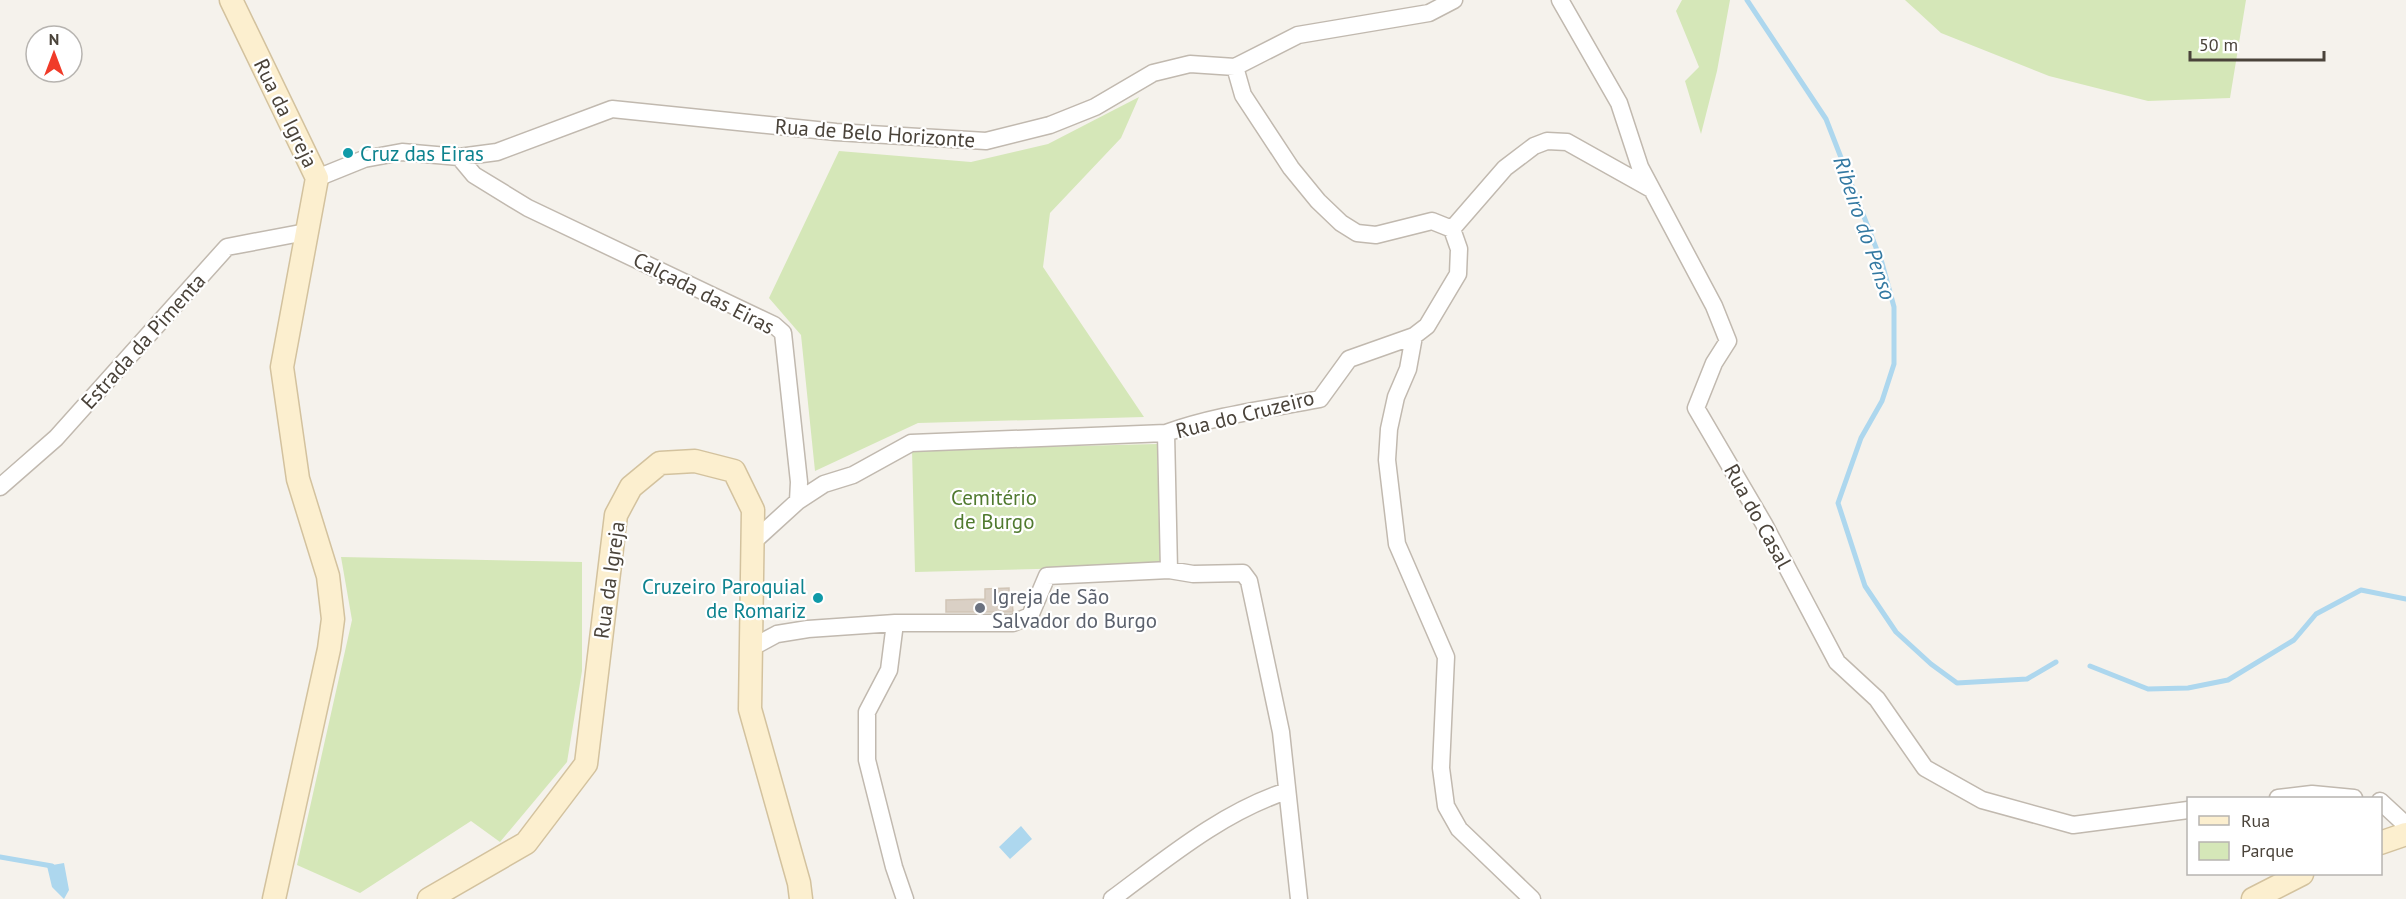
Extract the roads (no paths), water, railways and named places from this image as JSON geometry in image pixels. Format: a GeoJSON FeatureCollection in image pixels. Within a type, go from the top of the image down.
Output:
{"type":"FeatureCollection","features":[{"type":"Feature","properties":{"kind":"street","name":"Rua da Igreja"},"geometry":{"type":"LineString","coordinates":[[231,0],[317,178],[282,367],[298,480],[328,576],[333,619],[329,649],[274,899]]}},
{"type":"Feature","properties":{"kind":"street"},"geometry":{"type":"LineString","coordinates":[[1454,0],[1429,13],[1298,36],[1235,67],[1243,94],[1291,168],[1318,201],[1341,223],[1357,233],[1376,235],[1432,221],[1452,229],[1505,168],[1534,146],[1547,141],[1567,142],[1651,189]]}},
{"type":"Feature","properties":{"kind":"street","name":"Rua do Casal"},"geometry":{"type":"LineString","coordinates":[[1560,0],[1619,103],[1640,166],[1714,306],[1728,341],[1714,363],[1696,408],[1764,524],[1837,662],[1877,699],[1925,768],[1982,800],[2073,825],[2187,810]]}},
{"type":"Feature","properties":{"kind":"street","name":"Rua de Belo Horizonte"},"geometry":{"type":"LineString","coordinates":[[317,178],[364,159],[402,152],[459,157],[497,152],[612,109],[836,132],[986,141],[1050,125],[1095,107],[1153,73],[1190,64],[1235,67]]}},
{"type":"Feature","properties":{"kind":"street","name":"Calçada das Eiras"},"geometry":{"type":"LineString","coordinates":[[459,157],[474,175],[528,208],[774,325],[783,333],[799,482],[798,501]]}},
{"type":"Feature","properties":{"kind":"street","name":"Rua do Cruzeiro"},"geometry":{"type":"LineString","coordinates":[[1169,570],[1166,433],[1193,423],[1320,399],[1349,359],[1414,336],[1427,326],[1458,274],[1459,249],[1452,229]]}},
{"type":"Feature","properties":{"kind":"street","name":"Estrada da Pimenta"},"geometry":{"type":"LineString","coordinates":[[0,487],[56,438],[227,247],[306,232]]}},
{"type":"Feature","properties":{"kind":"street"},"geometry":{"type":"LineString","coordinates":[[1414,336],[1408,369],[1396,397],[1389,429],[1387,460],[1397,544],[1446,657],[1441,768],[1446,806],[1459,829],[1532,899]]}},
{"type":"Feature","properties":{"kind":"street"},"geometry":{"type":"LineString","coordinates":[[753,542],[798,501],[824,484],[853,475],[911,443],[1166,433]]}},
{"type":"Feature","properties":{"kind":"street","name":"Rua da Igreja"},"geometry":{"type":"LineString","coordinates":[[429,899],[526,843],[586,764],[616,515],[631,487],[660,463],[695,461],[734,471],[753,510],[750,709],[799,883],[801,899]]}},
{"type":"Feature","properties":{"kind":"street"},"geometry":{"type":"LineString","coordinates":[[751,648],[777,634],[808,628],[895,623],[1013,623],[1030,616],[1047,576],[1169,570],[1193,574],[1243,573],[1250,581],[1281,732],[1299,899]]}},
{"type":"Feature","properties":{"kind":"street"},"geometry":{"type":"LineString","coordinates":[[895,623],[889,670],[867,712],[867,760],[894,867],[905,899]]}},
{"type":"Feature","properties":{"kind":"street"},"geometry":{"type":"LineString","coordinates":[[1112,899],[1174,854],[1228,819],[1266,798],[1287,791]]}},
{"type":"Feature","properties":{"kind":"street"},"geometry":{"type":"LineString","coordinates":[[2286,797],[2312,794],[2344,797]]}},
{"type":"Feature","properties":{"kind":"street"},"geometry":{"type":"LineString","coordinates":[[2382,803],[2406,825]]}},
{"type":"Feature","properties":{"kind":"street"},"geometry":{"type":"LineString","coordinates":[[2382,842],[2406,834]]}},
{"type":"Feature","properties":{"kind":"street"},"geometry":{"type":"LineString","coordinates":[[2253,899],[2298,875]]}},
{"type":"Feature","properties":{"kind":"water"},"geometry":{"type":"Polygon","coordinates":[[[1021,826],[1032,839],[1010,859],[999,847],[1021,826]]]}},
{"type":"Feature","properties":{"kind":"water"},"geometry":{"type":"Polygon","coordinates":[[[64,863],[69,890],[64,899],[52,887],[47,866],[64,863]]]}},
{"type":"Feature","properties":{"kind":"waterway","name":"Ribeiro do Penso"},"geometry":{"type":"LineString","coordinates":[[1747,0],[1826,119],[1882,263],[1894,307],[1894,364],[1882,401],[1861,438],[1838,503],[1865,586],[1896,632],[1931,664],[1957,683],[2027,679],[2056,662]]}},
{"type":"Feature","properties":{"kind":"waterway","name":"Ribeiro do Penso"},"geometry":{"type":"LineString","coordinates":[[2090,666],[2148,689],[2188,688],[2228,680],[2294,640],[2316,614],[2361,590],[2406,599]]}},
{"type":"Feature","properties":{"kind":"waterway"},"geometry":{"type":"LineString","coordinates":[[0,857],[52,866]]}},
{"type":"Feature","properties":{"kind":"place","name":"Cruz das Eiras"},"geometry":{"type":"Point","coordinates":[348,153]}},
{"type":"Feature","properties":{"kind":"place","name":"Cruzeiro Paroquial de Romariz"},"geometry":{"type":"Point","coordinates":[818,598]}},
{"type":"Feature","properties":{"kind":"place","name":"Igreja de São Salvador do Burgo"},"geometry":{"type":"Point","coordinates":[980,608]}},
{"type":"Feature","properties":{"kind":"park label","name":"Cemitério de Burgo"},"geometry":{"type":"Point","coordinates":[994,509]}}]}
